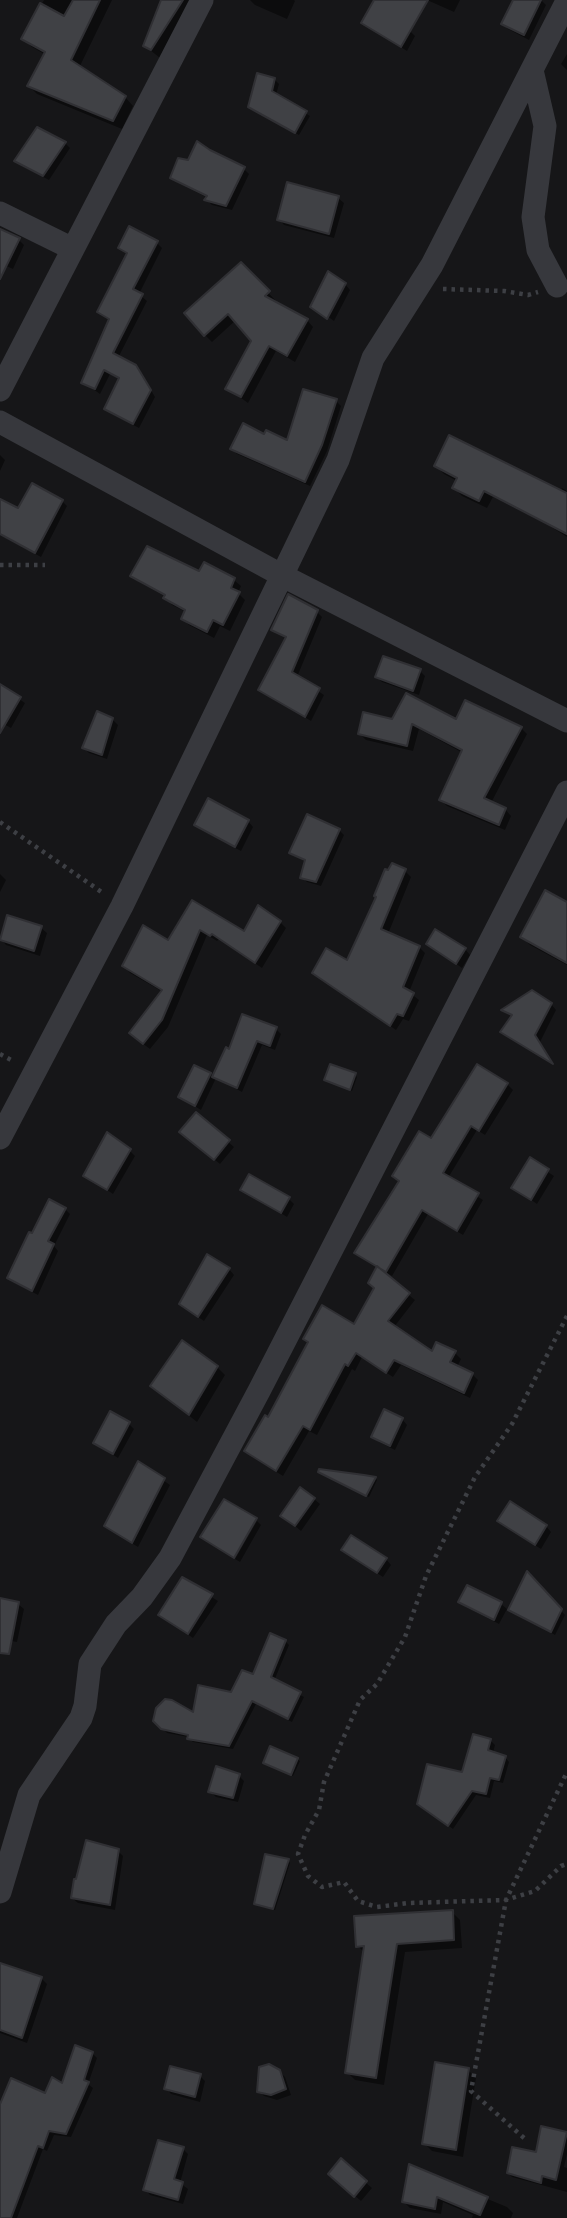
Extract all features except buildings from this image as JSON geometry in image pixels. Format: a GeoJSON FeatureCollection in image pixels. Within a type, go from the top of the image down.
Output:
{"type":"FeatureCollection","features":[{"type":"Feature","properties":{"kind":"street"},"geometry":{"type":"LineString","coordinates":[[0,390],[202,0]]}},
{"type":"Feature","properties":{"kind":"street"},"geometry":{"type":"LineString","coordinates":[[0,1138],[122,906],[283,576],[338,460],[373,358],[432,265],[567,1]]}},
{"type":"Feature","properties":{"kind":"street"},"geometry":{"type":"LineString","coordinates":[[532,70],[545,126],[533,217],[538,250],[557,286]]}},
{"type":"Feature","properties":{"kind":"street"},"geometry":{"type":"LineString","coordinates":[[0,214],[73,249]]}},
{"type":"Feature","properties":{"kind":"street"},"geometry":{"type":"LineString","coordinates":[[0,422],[283,576],[567,721]]}},
{"type":"Feature","properties":{"kind":"street"},"geometry":{"type":"LineString","coordinates":[[0,1892],[31,1790],[80,1718],[85,1706],[90,1664],[116,1624],[142,1597],[170,1558],[259,1391],[567,792]]}},
{"type":"Feature","properties":{"kind":"path"},"geometry":{"type":"LineString","coordinates":[[418,289],[504,291],[528,295],[557,286]]}},
{"type":"Feature","properties":{"kind":"path"},"geometry":{"type":"LineString","coordinates":[[0,565],[45,565]]}},
{"type":"Feature","properties":{"kind":"path"},"geometry":{"type":"LineString","coordinates":[[0,822],[122,906]]}},
{"type":"Feature","properties":{"kind":"path"},"geometry":{"type":"LineString","coordinates":[[567,1317],[512,1424],[475,1477],[426,1576],[405,1637],[377,1684],[360,1700],[324,1782],[320,1810],[305,1835],[298,1854],[308,1876],[322,1887],[344,1882],[358,1901],[377,1907],[408,1903],[506,1900],[536,1891],[561,1866],[567,1864]]}},
{"type":"Feature","properties":{"kind":"path"},"geometry":{"type":"LineString","coordinates":[[524,2137],[471,2091],[506,1900],[567,1772]]}}]}
